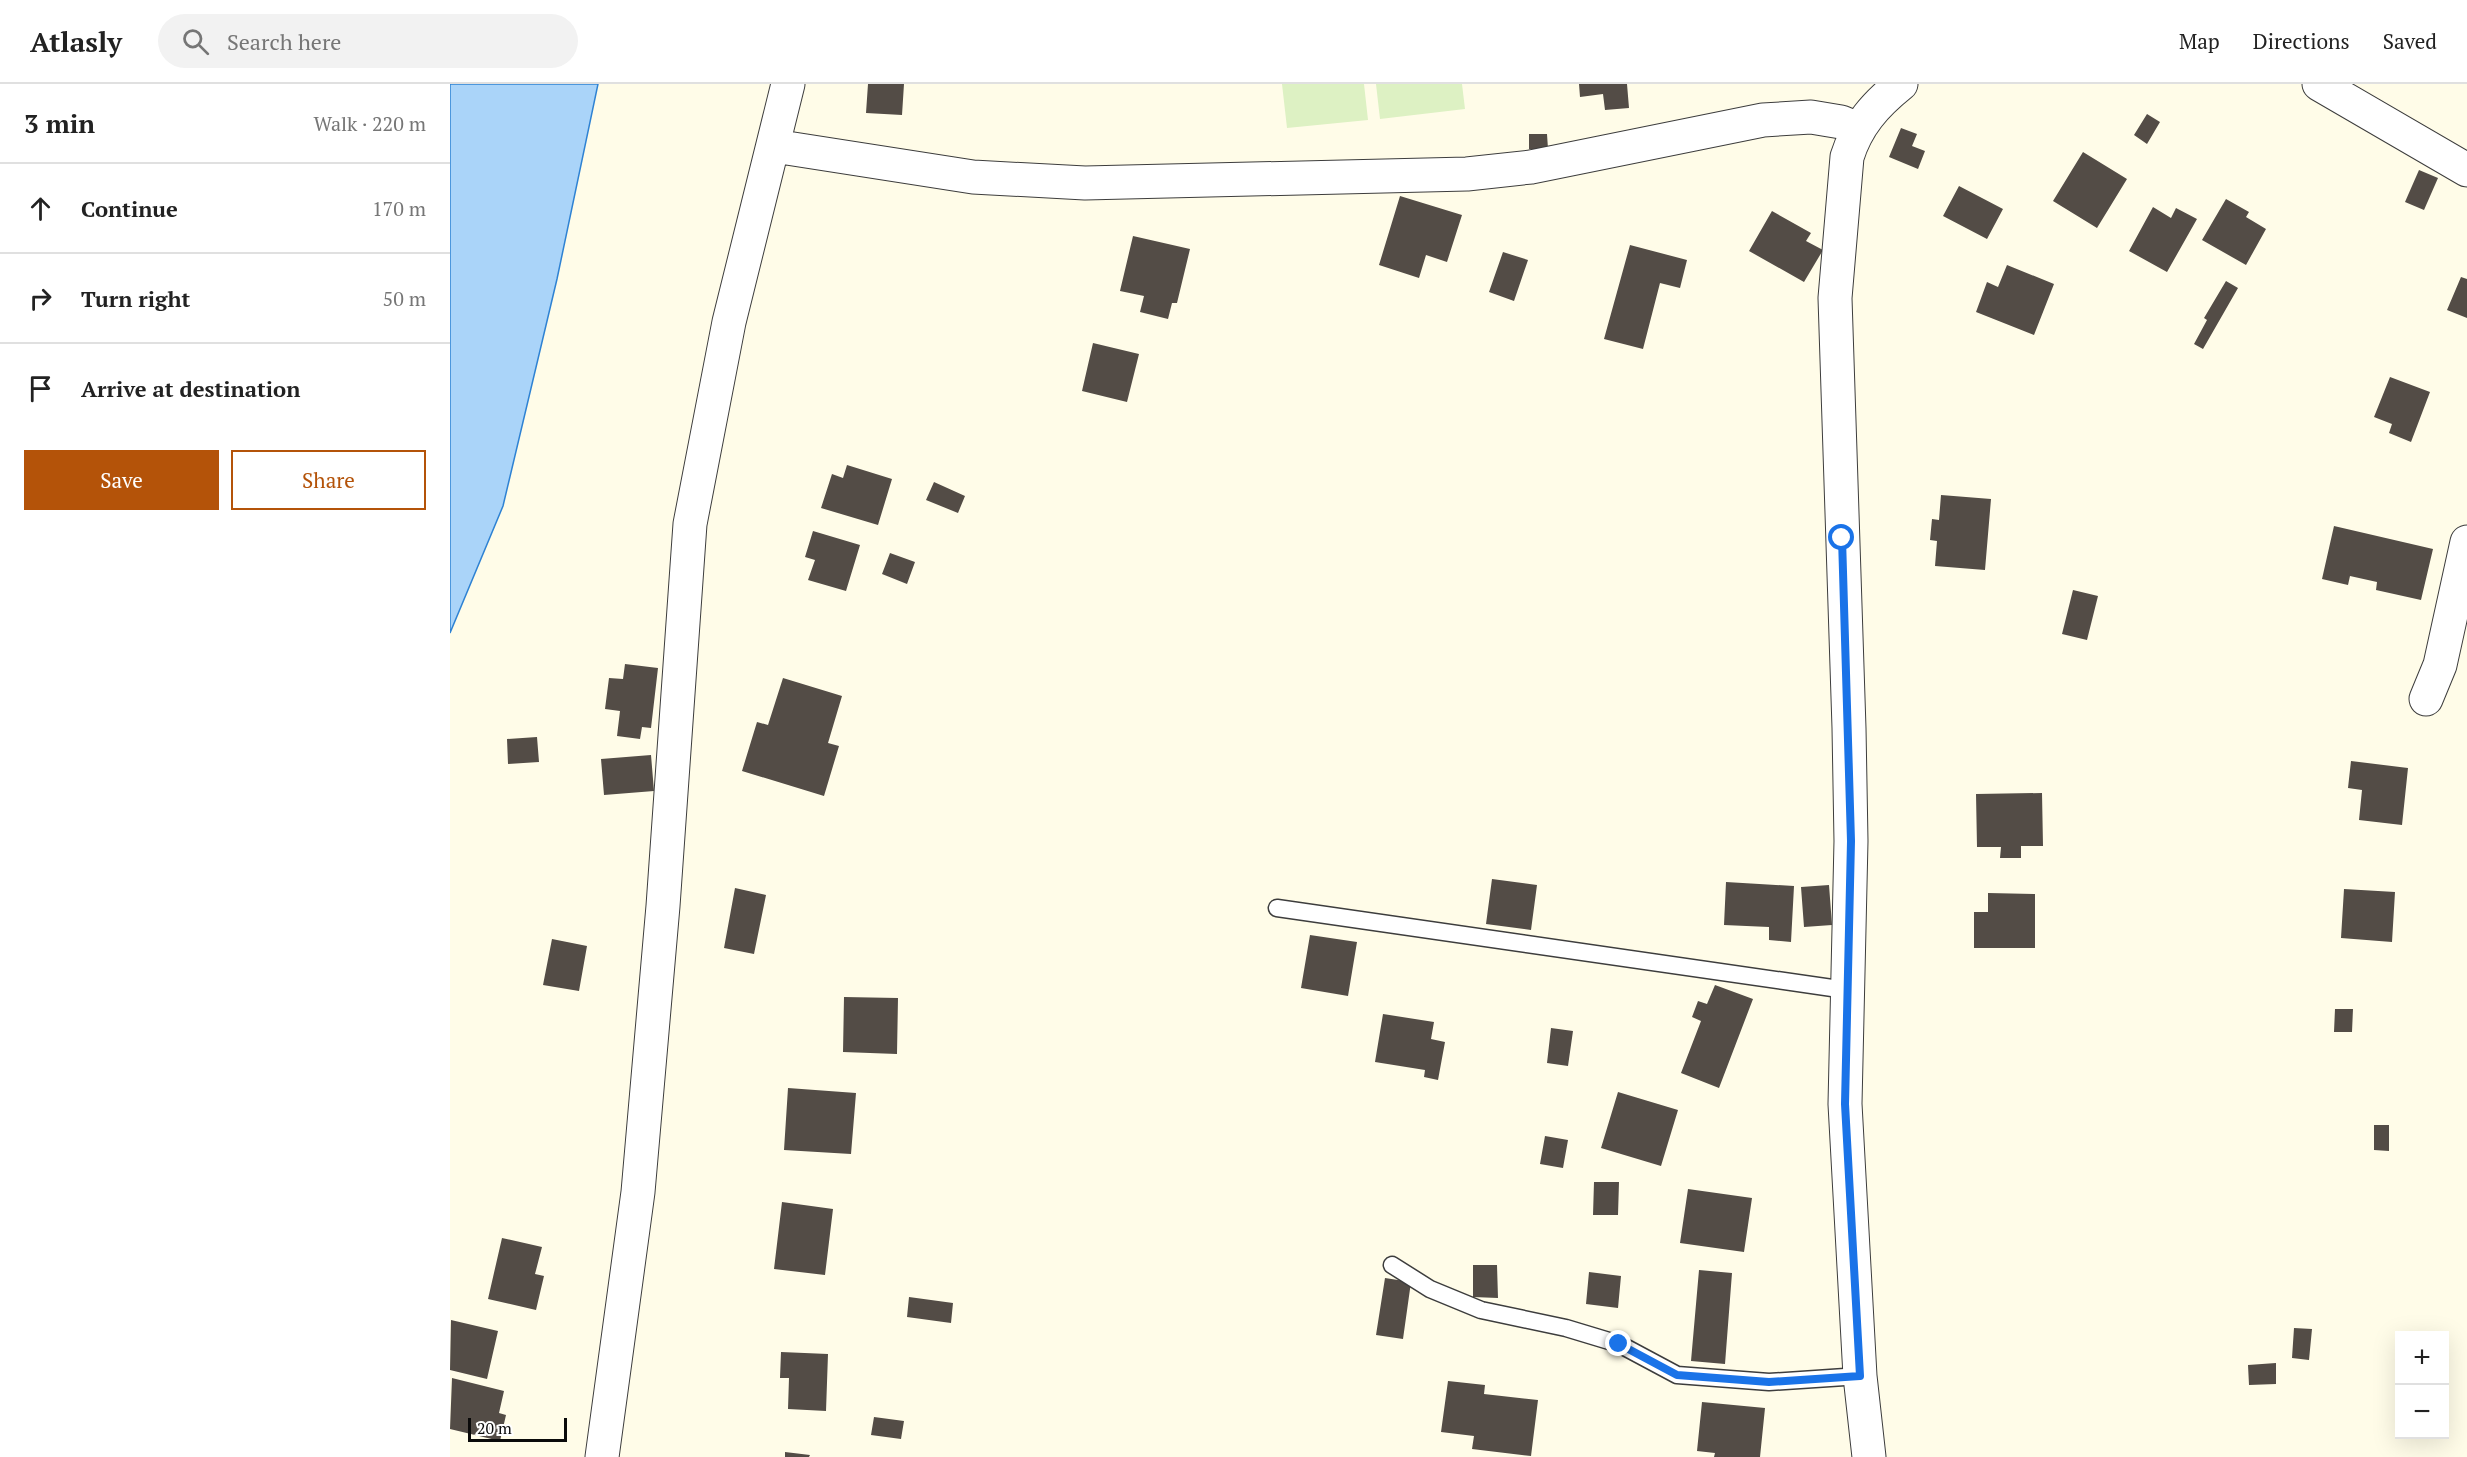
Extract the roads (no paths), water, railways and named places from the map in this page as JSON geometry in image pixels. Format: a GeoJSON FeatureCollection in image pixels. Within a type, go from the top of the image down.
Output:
{"type":"FeatureCollection","features":[{"type":"Feature","properties":{"kind":"street"},"geometry":{"type":"LineString","coordinates":[[602,1457],[638,1192],[663,906],[690,524],[729,322],[788,84]]}},
{"type":"Feature","properties":{"kind":"street"},"geometry":{"type":"LineString","coordinates":[[2319,84],[2467,170]]}},
{"type":"Feature","properties":{"kind":"street"},"geometry":{"type":"LineString","coordinates":[[1869,1457],[1860,1376],[1845,1104],[1851,841],[1850,728],[1835,298],[1847,157],[1858,129],[1889,88]]}},
{"type":"Feature","properties":{"kind":"street"},"geometry":{"type":"LineString","coordinates":[[774,146],[973,177],[1085,183],[1467,174],[1531,167],[1763,120],[1811,117],[1840,122],[1858,129]]}},
{"type":"Feature","properties":{"kind":"street"},"geometry":{"type":"LineString","coordinates":[[2426,699],[2440,665],[2467,542]]}},
{"type":"Feature","properties":{"kind":"lane"},"geometry":{"type":"LineString","coordinates":[[1276,908],[1846,990]]}},
{"type":"Feature","properties":{"kind":"lane"},"geometry":{"type":"LineString","coordinates":[[1392,1265],[1430,1289],[1481,1310],[1566,1328],[1619,1344],[1677,1375],[1769,1382],[1860,1376]]}},
{"type":"Feature","properties":{"kind":"water"},"geometry":{"type":"Polygon","coordinates":[[[450,84],[598,84],[557,279],[503,506],[450,633],[450,84]]]}}]}
